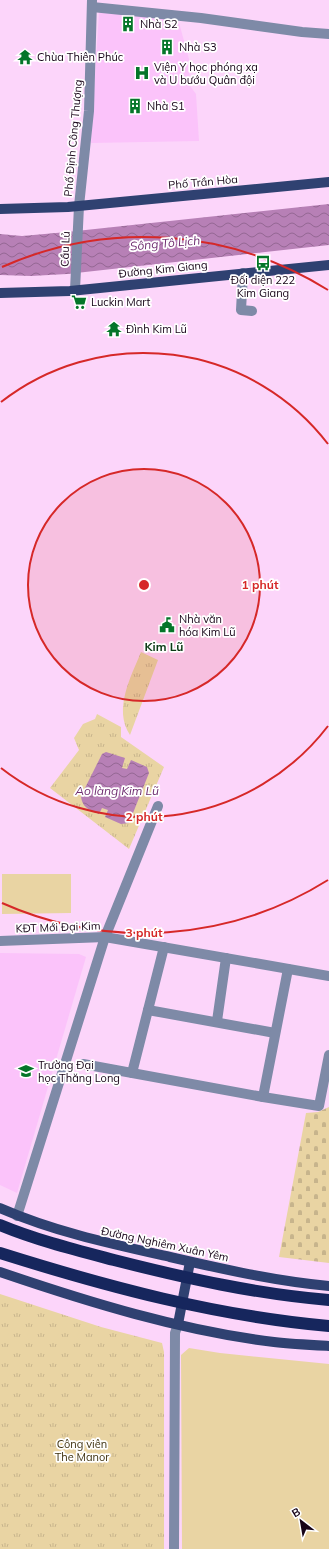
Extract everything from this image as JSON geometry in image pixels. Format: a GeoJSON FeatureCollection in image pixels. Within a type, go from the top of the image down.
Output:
{"type":"FeatureCollection","features":[{"type":"Feature","properties":{"kind":"highway"},"geometry":{"type":"LineString","coordinates":[[0,1225],[86,1253],[158,1271],[226,1286],[293,1297],[329,1300]]}},
{"type":"Feature","properties":{"kind":"highway"},"geometry":{"type":"LineString","coordinates":[[0,1253],[79,1278],[151,1297],[220,1312],[290,1323],[329,1326]]}},
{"type":"Feature","properties":{"kind":"main road","name":"Phố Trần Hòa"},"geometry":{"type":"LineString","coordinates":[[0,210],[79,206],[329,182]]}},
{"type":"Feature","properties":{"kind":"main road","name":"Đường Kim Giang"},"geometry":{"type":"LineString","coordinates":[[0,293],[75,290],[329,265]]}},
{"type":"Feature","properties":{"kind":"main road","name":"Đường Nghiêm Xuân Yêm"},"geometry":{"type":"LineString","coordinates":[[0,1208],[17,1216],[76,1236],[190,1262],[272,1278],[329,1286]]}},
{"type":"Feature","properties":{"kind":"main road"},"geometry":{"type":"LineString","coordinates":[[178,1324],[190,1262]]}},
{"type":"Feature","properties":{"kind":"main road"},"geometry":{"type":"LineString","coordinates":[[0,1272],[91,1302],[178,1324],[274,1342],[329,1346]]}},
{"type":"Feature","properties":{"kind":"street"},"geometry":{"type":"LineString","coordinates":[[92,4],[302,32],[329,34]]}},
{"type":"Feature","properties":{"kind":"street","name":"Phố Định Công Thượng"},"geometry":{"type":"LineString","coordinates":[[78,220],[89,111],[92,4]]}},
{"type":"Feature","properties":{"kind":"street","name":"Cầu Lủ"},"geometry":{"type":"LineString","coordinates":[[75,290],[78,220]]}},
{"type":"Feature","properties":{"kind":"street"},"geometry":{"type":"LineString","coordinates":[[243,273],[240,310],[252,311]]}},
{"type":"Feature","properties":{"kind":"street"},"geometry":{"type":"LineString","coordinates":[[17,1216],[105,937],[158,806]]}},
{"type":"Feature","properties":{"kind":"street","name":"KĐT Mới Đại Kim"},"geometry":{"type":"LineString","coordinates":[[0,941],[105,937],[164,946],[329,976]]}},
{"type":"Feature","properties":{"kind":"street"},"geometry":{"type":"LineString","coordinates":[[132,1073],[164,946]]}},
{"type":"Feature","properties":{"kind":"street"},"geometry":{"type":"LineString","coordinates":[[217,1021],[226,958]]}},
{"type":"Feature","properties":{"kind":"street"},"geometry":{"type":"LineString","coordinates":[[263,1097],[288,969]]}},
{"type":"Feature","properties":{"kind":"street"},"geometry":{"type":"LineString","coordinates":[[148,1010],[275,1032]]}},
{"type":"Feature","properties":{"kind":"street"},"geometry":{"type":"LineString","coordinates":[[83,1064],[319,1106],[329,1055]]}},
{"type":"Feature","properties":{"kind":"street"},"geometry":{"type":"LineString","coordinates":[[174,1549],[175,1333],[178,1324]]}},
{"type":"Feature","properties":{"kind":"shaded area","name":"Viện Y học phóng xạ và U bướu Quân đội"},"geometry":{"type":"Polygon","coordinates":[[[99,11],[178,19],[189,59],[190,86],[196,94],[199,141],[91,143],[99,11]]]}},
{"type":"Feature","properties":{"kind":"shaded area","name":"Trường Đại học Thăng Long"},"geometry":{"type":"Polygon","coordinates":[[[0,953],[79,954],[86,957],[17,1193],[0,1185],[0,953]]]}},
{"type":"Feature","properties":{"kind":"green space"},"geometry":{"type":"Polygon","coordinates":[[[141,652],[158,660],[130,735],[125,725],[123,704],[125,693],[141,652]]]}},
{"type":"Feature","properties":{"kind":"green space"},"geometry":{"type":"Polygon","coordinates":[[[97,714],[121,727],[121,737],[164,767],[129,849],[50,788],[79,750],[74,738],[83,724],[95,719],[97,714]]]}},
{"type":"Feature","properties":{"kind":"green space"},"geometry":{"type":"Polygon","coordinates":[[[2,874],[71,874],[71,913],[2,914],[2,874]]]}},
{"type":"Feature","properties":{"kind":"green space"},"geometry":{"type":"Polygon","coordinates":[[[329,1107],[329,1263],[279,1257],[306,1113],[318,1112],[329,1107]]]}},
{"type":"Feature","properties":{"kind":"green space","name":"Công viên The Manor"},"geometry":{"type":"Polygon","coordinates":[[[0,1294],[101,1327],[162,1343],[164,1352],[164,1549],[0,1549],[0,1294]]]}},
{"type":"Feature","properties":{"kind":"green space"},"geometry":{"type":"Polygon","coordinates":[[[189,1348],[220,1353],[329,1364],[329,1549],[182,1549],[181,1355],[189,1348]]]}},
{"type":"Feature","properties":{"kind":"water","name":"Sông Tô Lịch"},"geometry":{"type":"Polygon","coordinates":[[[329,204],[329,245],[67,274],[31,276],[0,275],[0,234],[22,236],[67,232],[329,204]]]}},
{"type":"Feature","properties":{"kind":"water","name":"Ao làng Kim Lũ"},"geometry":{"type":"Polygon","coordinates":[[[106,752],[125,758],[122,768],[127,769],[131,760],[147,767],[149,773],[129,823],[121,824],[105,817],[108,810],[102,808],[99,814],[87,808],[82,800],[81,796],[102,754],[106,752]]]}},
{"type":"Feature","properties":{"kind":"place","name":"Nhà S2"},"geometry":{"type":"Point","coordinates":[128,24]}},
{"type":"Feature","properties":{"kind":"place","name":"Nhà S3"},"geometry":{"type":"Point","coordinates":[167,47]}},
{"type":"Feature","properties":{"kind":"place","name":"Chùa Thiên Phúc"},"geometry":{"type":"Point","coordinates":[25,57]}},
{"type":"Feature","properties":{"kind":"place","name":"Viện Y học phóng xạ và U bướu Quân đội"},"geometry":{"type":"Point","coordinates":[142,73]}},
{"type":"Feature","properties":{"kind":"place","name":"Nhà S1"},"geometry":{"type":"Point","coordinates":[135,106]}},
{"type":"Feature","properties":{"kind":"place","name":"Đối diện 222 Kim Giang"},"geometry":{"type":"Point","coordinates":[263,263]}},
{"type":"Feature","properties":{"kind":"place","name":"Luckin Mart"},"geometry":{"type":"Point","coordinates":[79,302]}},
{"type":"Feature","properties":{"kind":"place","name":"Đình Kim Lũ"},"geometry":{"type":"Point","coordinates":[114,329]}},
{"type":"Feature","properties":{"kind":"place","name":"Nhà văn hóa Kim Lũ"},"geometry":{"type":"Point","coordinates":[167,625]}},
{"type":"Feature","properties":{"kind":"place","name":"Trường Đại học Thăng Long"},"geometry":{"type":"Point","coordinates":[26,1071]}},
{"type":"Feature","properties":{"kind":"district","name":"Kim Lũ"},"geometry":{"type":"Point","coordinates":[164,646]}}]}
